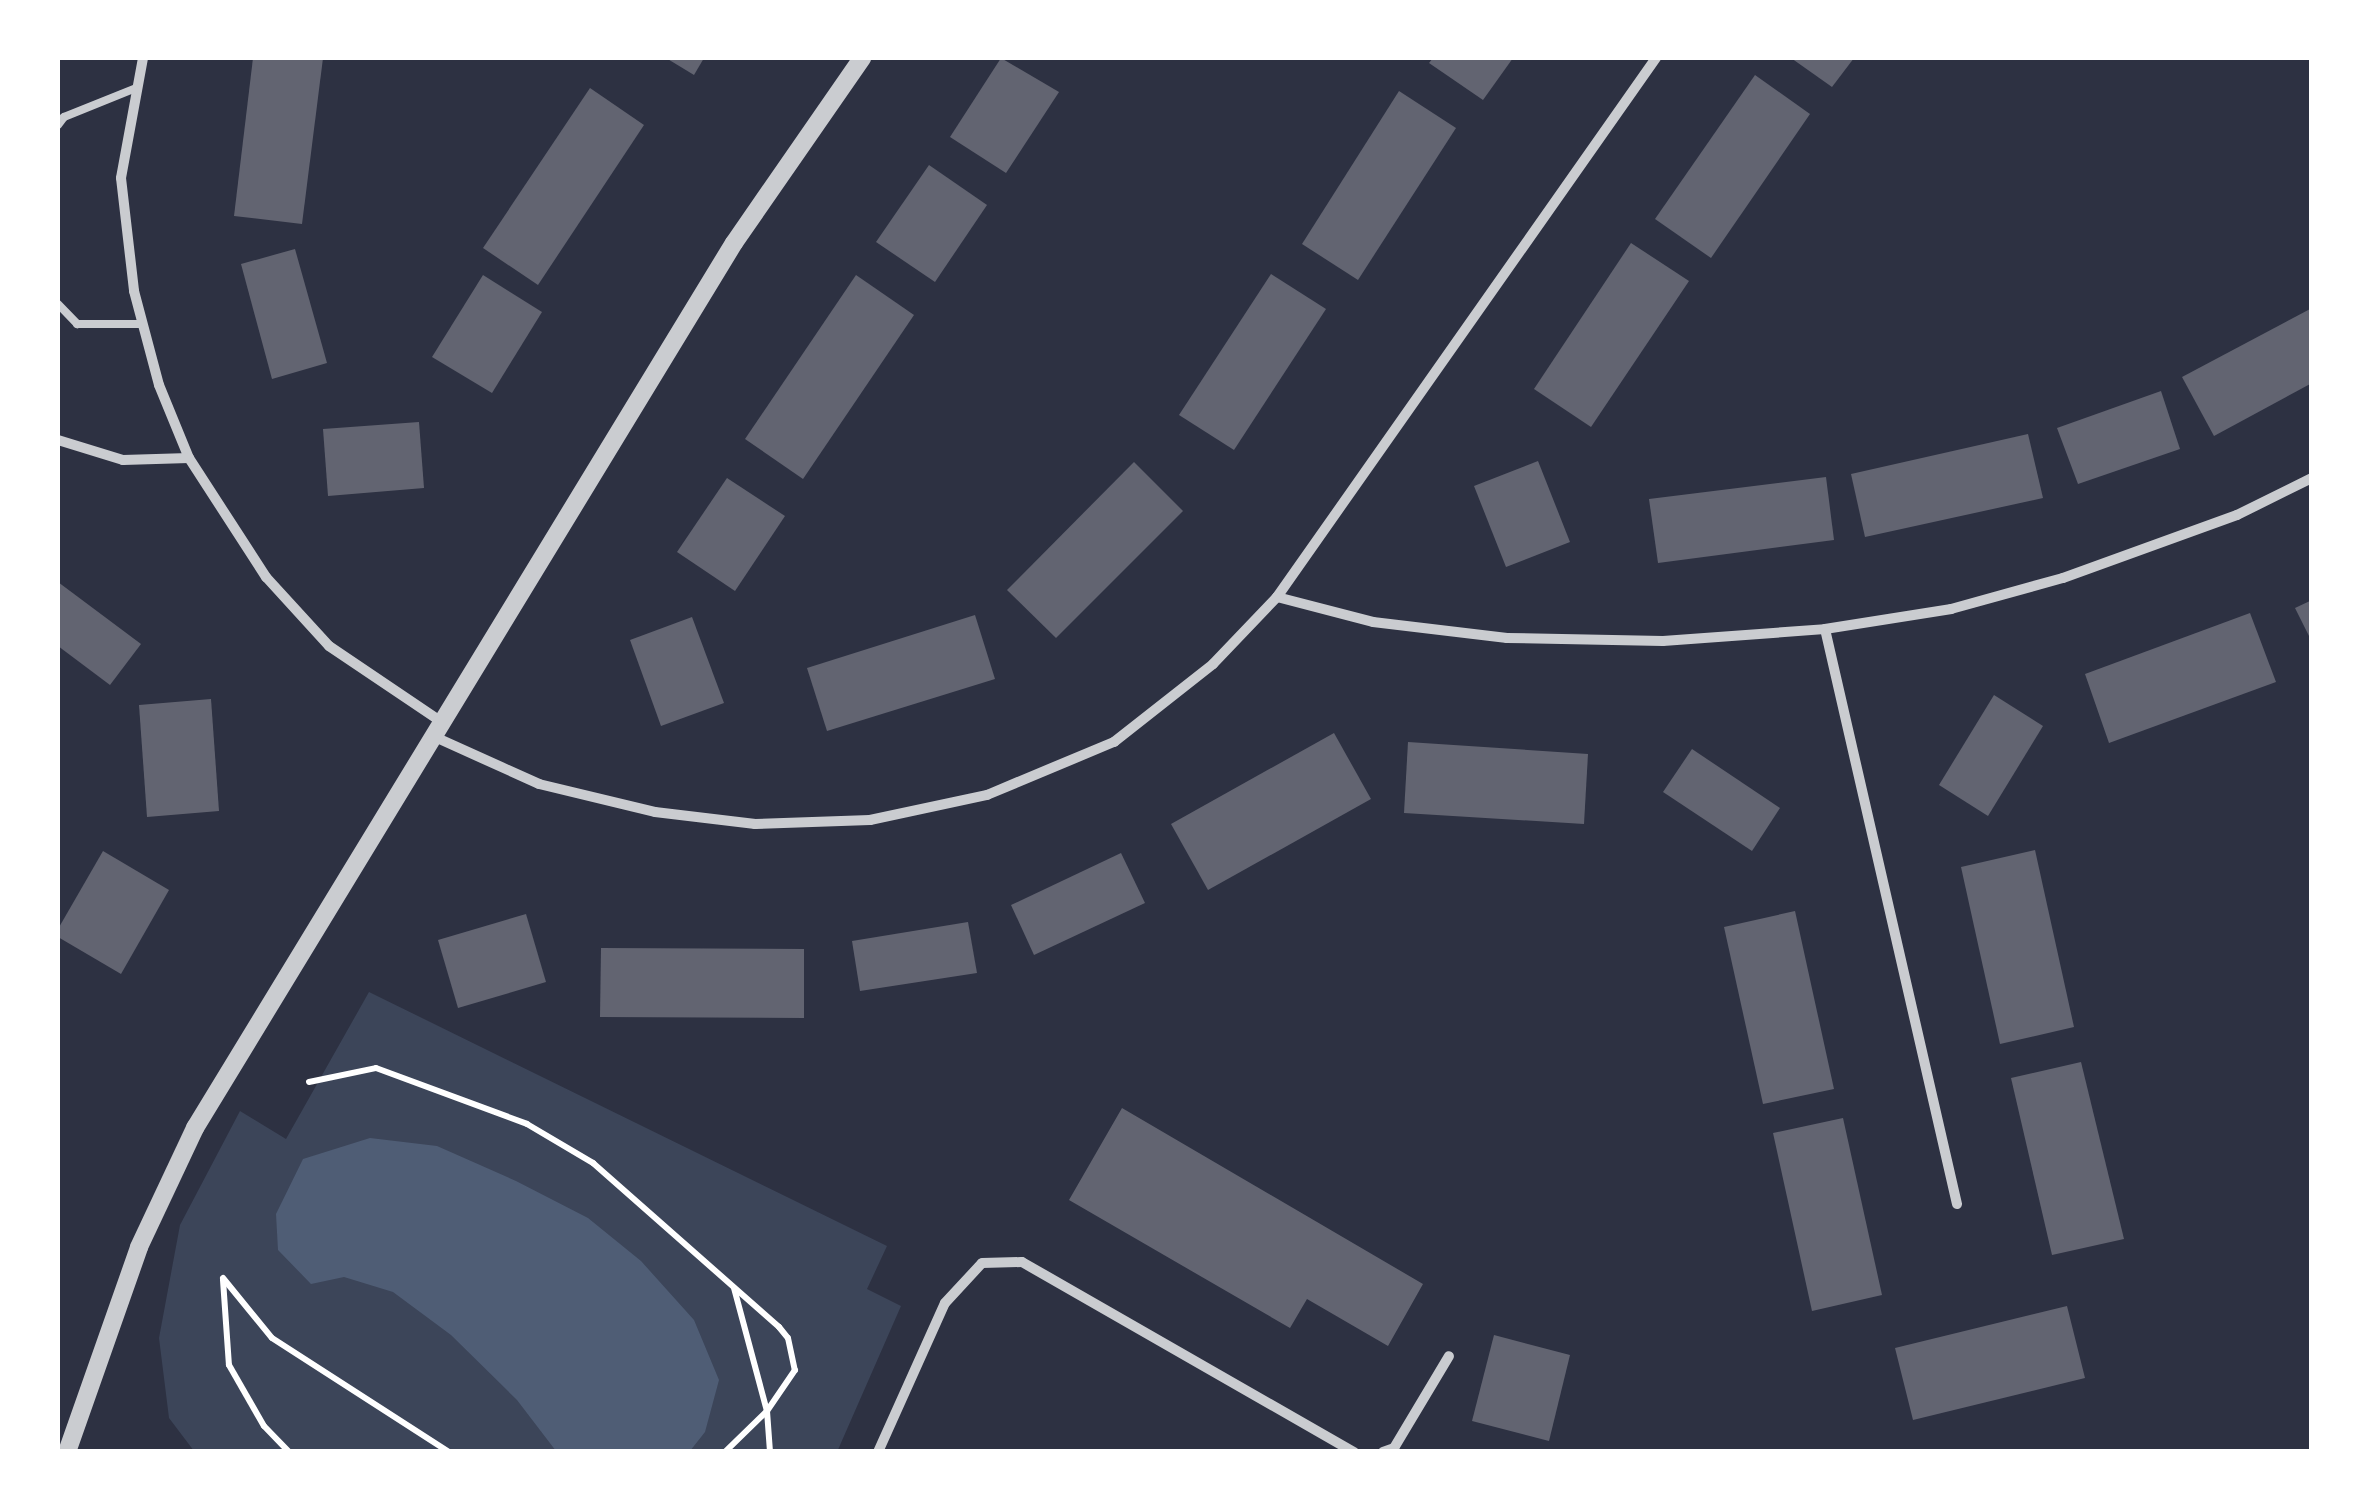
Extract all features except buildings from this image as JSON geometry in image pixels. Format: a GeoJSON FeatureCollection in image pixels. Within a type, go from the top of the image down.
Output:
{"type":"FeatureCollection","features":[{"type":"Feature","properties":{"kind":"street"},"geometry":{"type":"LineString","coordinates":[[143,58],[121,178],[134,291],[159,385],[188,458],[266,577],[329,646],[439,730],[539,784],[656,812],[756,824],[870,820],[987,796],[1114,742],[1213,664],[1277,597],[1656,58]]}},
{"type":"Feature","properties":{"kind":"street"},"geometry":{"type":"LineString","coordinates":[[67,1452],[139,1247],[174,1167],[734,242],[862,58]]}},
{"type":"Feature","properties":{"kind":"street"},"geometry":{"type":"LineString","coordinates":[[58,440],[123,460],[188,458]]}},
{"type":"Feature","properties":{"kind":"street"},"geometry":{"type":"LineString","coordinates":[[1277,597],[1373,622],[1506,638],[1662,640],[1825,629],[1950,609],[2063,578],[2238,516],[2312,478]]}},
{"type":"Feature","properties":{"kind":"street"},"geometry":{"type":"LineString","coordinates":[[1825,629],[1957,1204]]}},
{"type":"Feature","properties":{"kind":"street"},"geometry":{"type":"LineString","coordinates":[[878,1452],[944,1303],[982,1263],[1022,1262],[1354,1452]]}},
{"type":"Feature","properties":{"kind":"street"},"geometry":{"type":"LineString","coordinates":[[1383,1452],[1394,1448],[1449,1356]]}},
{"type":"Feature","properties":{"kind":"lane"},"geometry":{"type":"LineString","coordinates":[[58,126],[64,118],[136,88]]}},
{"type":"Feature","properties":{"kind":"lane"},"geometry":{"type":"LineString","coordinates":[[58,304],[77,324],[142,324]]}},
{"type":"Feature","properties":{"kind":"path"},"geometry":{"type":"LineString","coordinates":[[308,1082],[376,1068],[527,1124],[593,1163],[734,1287],[788,1338],[795,1370],[767,1411],[725,1452]]}},
{"type":"Feature","properties":{"kind":"path"},"geometry":{"type":"LineString","coordinates":[[289,1452],[264,1426],[229,1365],[223,1278],[272,1338],[450,1452]]}},
{"type":"Feature","properties":{"kind":"path"},"geometry":{"type":"LineString","coordinates":[[734,1287],[767,1411],[770,1452]]}},
{"type":"Feature","properties":{"kind":"shaded area"},"geometry":{"type":"Polygon","coordinates":[[[369,992],[887,1246],[867,1289],[901,1306],[837,1452],[194,1451],[169,1418],[159,1338],[180,1225],[240,1111],[286,1139],[369,992]]]}},
{"type":"Feature","properties":{"kind":"shaded area"},"geometry":{"type":"Polygon","coordinates":[[[370,1138],[437,1146],[516,1181],[588,1218],[641,1261],[694,1320],[719,1380],[705,1432],[690,1451],[556,1451],[517,1400],[451,1335],[393,1292],[344,1277],[311,1284],[278,1250],[276,1214],[303,1159],[370,1138]]]}}]}
